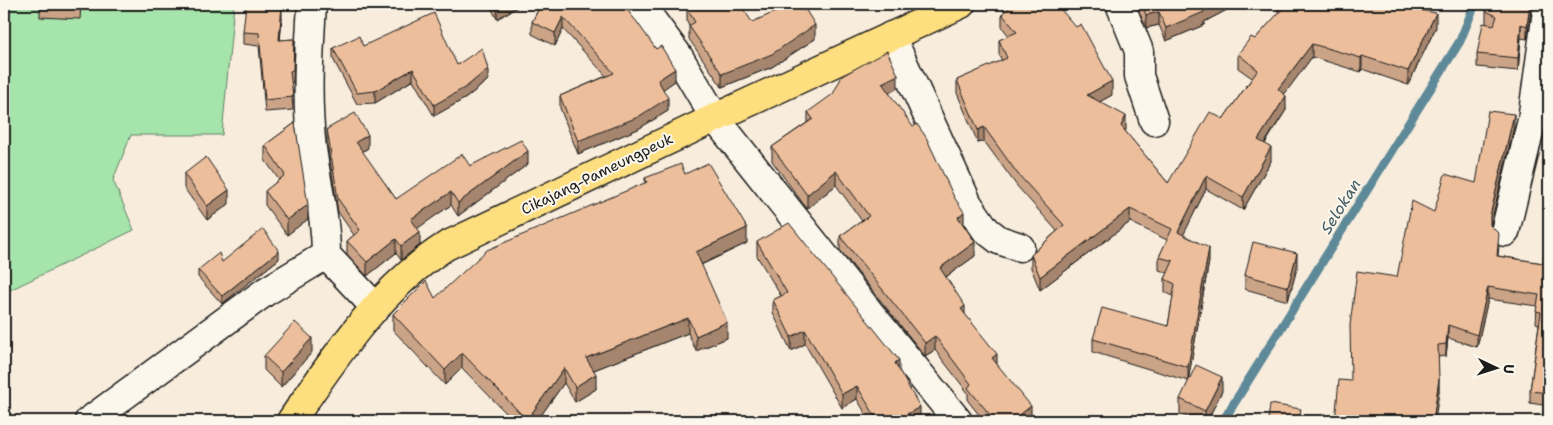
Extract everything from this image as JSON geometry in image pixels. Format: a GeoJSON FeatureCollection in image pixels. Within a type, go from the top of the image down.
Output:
{"type":"FeatureCollection","features":[{"type":"Feature","properties":{"kind":"main road","name":"Cikajang-Pameungpeuk"},"geometry":{"type":"LineString","coordinates":[[291,421],[319,380],[376,308],[420,266],[446,246],[961,4]]}},
{"type":"Feature","properties":{"kind":"street"},"geometry":{"type":"LineString","coordinates":[[312,4],[307,85],[312,148],[326,226],[326,255],[376,308]]}},
{"type":"Feature","properties":{"kind":"street"},"geometry":{"type":"LineString","coordinates":[[1120,4],[1139,51],[1139,76],[1154,121]]}},
{"type":"Feature","properties":{"kind":"street"},"geometry":{"type":"LineString","coordinates":[[1505,232],[1532,120],[1548,4]]}},
{"type":"Feature","properties":{"kind":"street"},"geometry":{"type":"LineString","coordinates":[[652,9],[715,118],[958,421]]}},
{"type":"Feature","properties":{"kind":"street"},"geometry":{"type":"LineString","coordinates":[[891,36],[968,204],[986,230],[999,240],[1020,247]]}},
{"type":"Feature","properties":{"kind":"street"},"geometry":{"type":"LineString","coordinates":[[89,421],[265,292],[326,255]]}},
{"type":"Feature","properties":{"kind":"green space"},"geometry":{"type":"Polygon","coordinates":[[[4,4],[234,4],[222,135],[131,135],[113,180],[134,230],[8,291],[4,288],[4,4]]]}},
{"type":"Feature","properties":{"kind":"building"},"geometry":{"type":"Polygon","coordinates":[[[246,4],[282,6],[279,40],[294,39],[293,70],[290,71],[293,97],[265,100],[259,33],[243,32],[246,4]]]}},
{"type":"Feature","properties":{"kind":"building"},"geometry":{"type":"Polygon","coordinates":[[[541,4],[622,4],[656,49],[661,46],[675,69],[658,80],[668,98],[638,117],[578,141],[560,96],[614,73],[563,17],[555,33],[532,22],[541,4]]]}},
{"type":"Feature","properties":{"kind":"building"},"geometry":{"type":"Polygon","coordinates":[[[696,4],[740,4],[752,22],[780,10],[785,4],[802,4],[815,25],[772,54],[722,74],[689,26],[695,22],[687,9],[696,4]]]}},
{"type":"Feature","properties":{"kind":"building"},"geometry":{"type":"Polygon","coordinates":[[[1013,4],[1056,4],[1076,27],[1081,24],[1112,81],[1087,95],[1126,116],[1121,126],[1168,183],[1210,112],[1223,119],[1258,70],[1238,54],[1251,37],[1255,39],[1283,8],[1279,4],[1387,4],[1436,13],[1408,71],[1362,56],[1361,58],[1312,44],[1278,89],[1286,96],[1258,140],[1271,147],[1243,197],[1206,176],[1178,232],[1209,248],[1188,367],[1093,339],[1102,308],[1168,326],[1175,284],[1165,279],[1173,261],[1159,257],[1172,229],[1130,209],[1040,277],[1031,255],[1064,225],[1017,173],[984,127],[978,130],[957,80],[1007,58],[999,40],[1017,32],[1002,14],[1013,4]]]}},
{"type":"Feature","properties":{"kind":"building"},"geometry":{"type":"Polygon","coordinates":[[[1142,4],[1213,4],[1203,9],[1204,12],[1166,28],[1159,12],[1146,15],[1142,4]]]}},
{"type":"Feature","properties":{"kind":"building"},"geometry":{"type":"Polygon","coordinates":[[[1488,4],[1530,4],[1527,26],[1521,24],[1518,58],[1477,54],[1483,23],[1494,25],[1497,16],[1486,11],[1488,4]]]}},
{"type":"Feature","properties":{"kind":"building"},"geometry":{"type":"Polygon","coordinates":[[[434,13],[457,65],[482,48],[488,69],[466,87],[434,105],[413,69],[375,91],[357,93],[333,48],[359,36],[363,46],[434,13]]]}},
{"type":"Feature","properties":{"kind":"building"},"geometry":{"type":"Polygon","coordinates":[[[887,51],[898,75],[882,83],[913,127],[917,124],[926,137],[954,197],[964,212],[958,217],[975,242],[940,268],[965,306],[961,309],[997,354],[992,358],[1031,406],[1012,421],[995,421],[968,388],[971,384],[935,336],[925,343],[840,236],[869,216],[836,171],[807,195],[772,147],[813,119],[808,112],[833,94],[842,76],[887,51]]]}},
{"type":"Feature","properties":{"kind":"building"},"geometry":{"type":"Polygon","coordinates":[[[1488,111],[1514,114],[1490,216],[1490,225],[1499,234],[1497,256],[1543,263],[1549,231],[1549,393],[1530,391],[1541,312],[1536,311],[1539,295],[1488,287],[1477,335],[1448,325],[1446,344],[1438,345],[1439,379],[1433,421],[1335,421],[1339,380],[1351,381],[1350,325],[1357,271],[1397,277],[1412,201],[1434,212],[1445,174],[1476,183],[1488,111]]]}},
{"type":"Feature","properties":{"kind":"building"},"geometry":{"type":"Polygon","coordinates":[[[355,113],[368,135],[356,142],[396,199],[462,154],[470,166],[521,140],[528,151],[458,203],[451,192],[411,219],[420,232],[401,246],[396,239],[367,262],[347,241],[360,230],[338,199],[327,129],[355,113]]]}},
{"type":"Feature","properties":{"kind":"building"},"geometry":{"type":"Polygon","coordinates":[[[295,123],[308,205],[287,220],[265,191],[285,175],[265,145],[295,123]]]}},
{"type":"Feature","properties":{"kind":"building"},"geometry":{"type":"Polygon","coordinates":[[[206,157],[229,190],[207,206],[184,174],[206,157]]]}},
{"type":"Feature","properties":{"kind":"building"},"geometry":{"type":"Polygon","coordinates":[[[708,163],[747,228],[696,252],[727,322],[696,336],[688,318],[586,358],[596,374],[575,387],[564,368],[527,420],[462,353],[445,370],[393,314],[426,281],[435,298],[487,250],[647,182],[645,178],[681,164],[685,174],[708,163]]]}},
{"type":"Feature","properties":{"kind":"building"},"geometry":{"type":"Polygon","coordinates":[[[789,223],[899,360],[895,363],[920,407],[907,414],[910,421],[878,421],[857,386],[842,394],[805,330],[791,337],[773,300],[787,293],[757,242],[789,223]]]}},
{"type":"Feature","properties":{"kind":"building"},"geometry":{"type":"Polygon","coordinates":[[[263,229],[279,251],[222,296],[198,270],[219,253],[222,262],[263,229]]]}},
{"type":"Feature","properties":{"kind":"building"},"geometry":{"type":"Polygon","coordinates":[[[1253,242],[1297,253],[1288,287],[1245,275],[1253,242]]]}},
{"type":"Feature","properties":{"kind":"building"},"geometry":{"type":"Polygon","coordinates":[[[295,322],[312,338],[281,372],[264,356],[295,322]]]}},
{"type":"Feature","properties":{"kind":"building"},"geometry":{"type":"Polygon","coordinates":[[[1196,365],[1222,377],[1205,411],[1180,399],[1196,365]]]}},
{"type":"Feature","properties":{"kind":"building"},"geometry":{"type":"Polygon","coordinates":[[[1270,404],[1301,409],[1299,421],[1268,421],[1270,404]]]}},
{"type":"Feature","properties":{"kind":"building"},"geometry":{"type":"Polygon","coordinates":[[[433,416],[442,421],[430,421],[433,416]]]}},
{"type":"Feature","properties":{"kind":"building"},"geometry":{"type":"Polygon","coordinates":[[[1229,420],[1261,421],[1229,421],[1229,420]]]}},
{"type":"Feature","properties":{"kind":"waterway","name":"Selokan"},"geometry":{"type":"LineString","coordinates":[[1223,421],[1460,41],[1475,4]]}}]}
